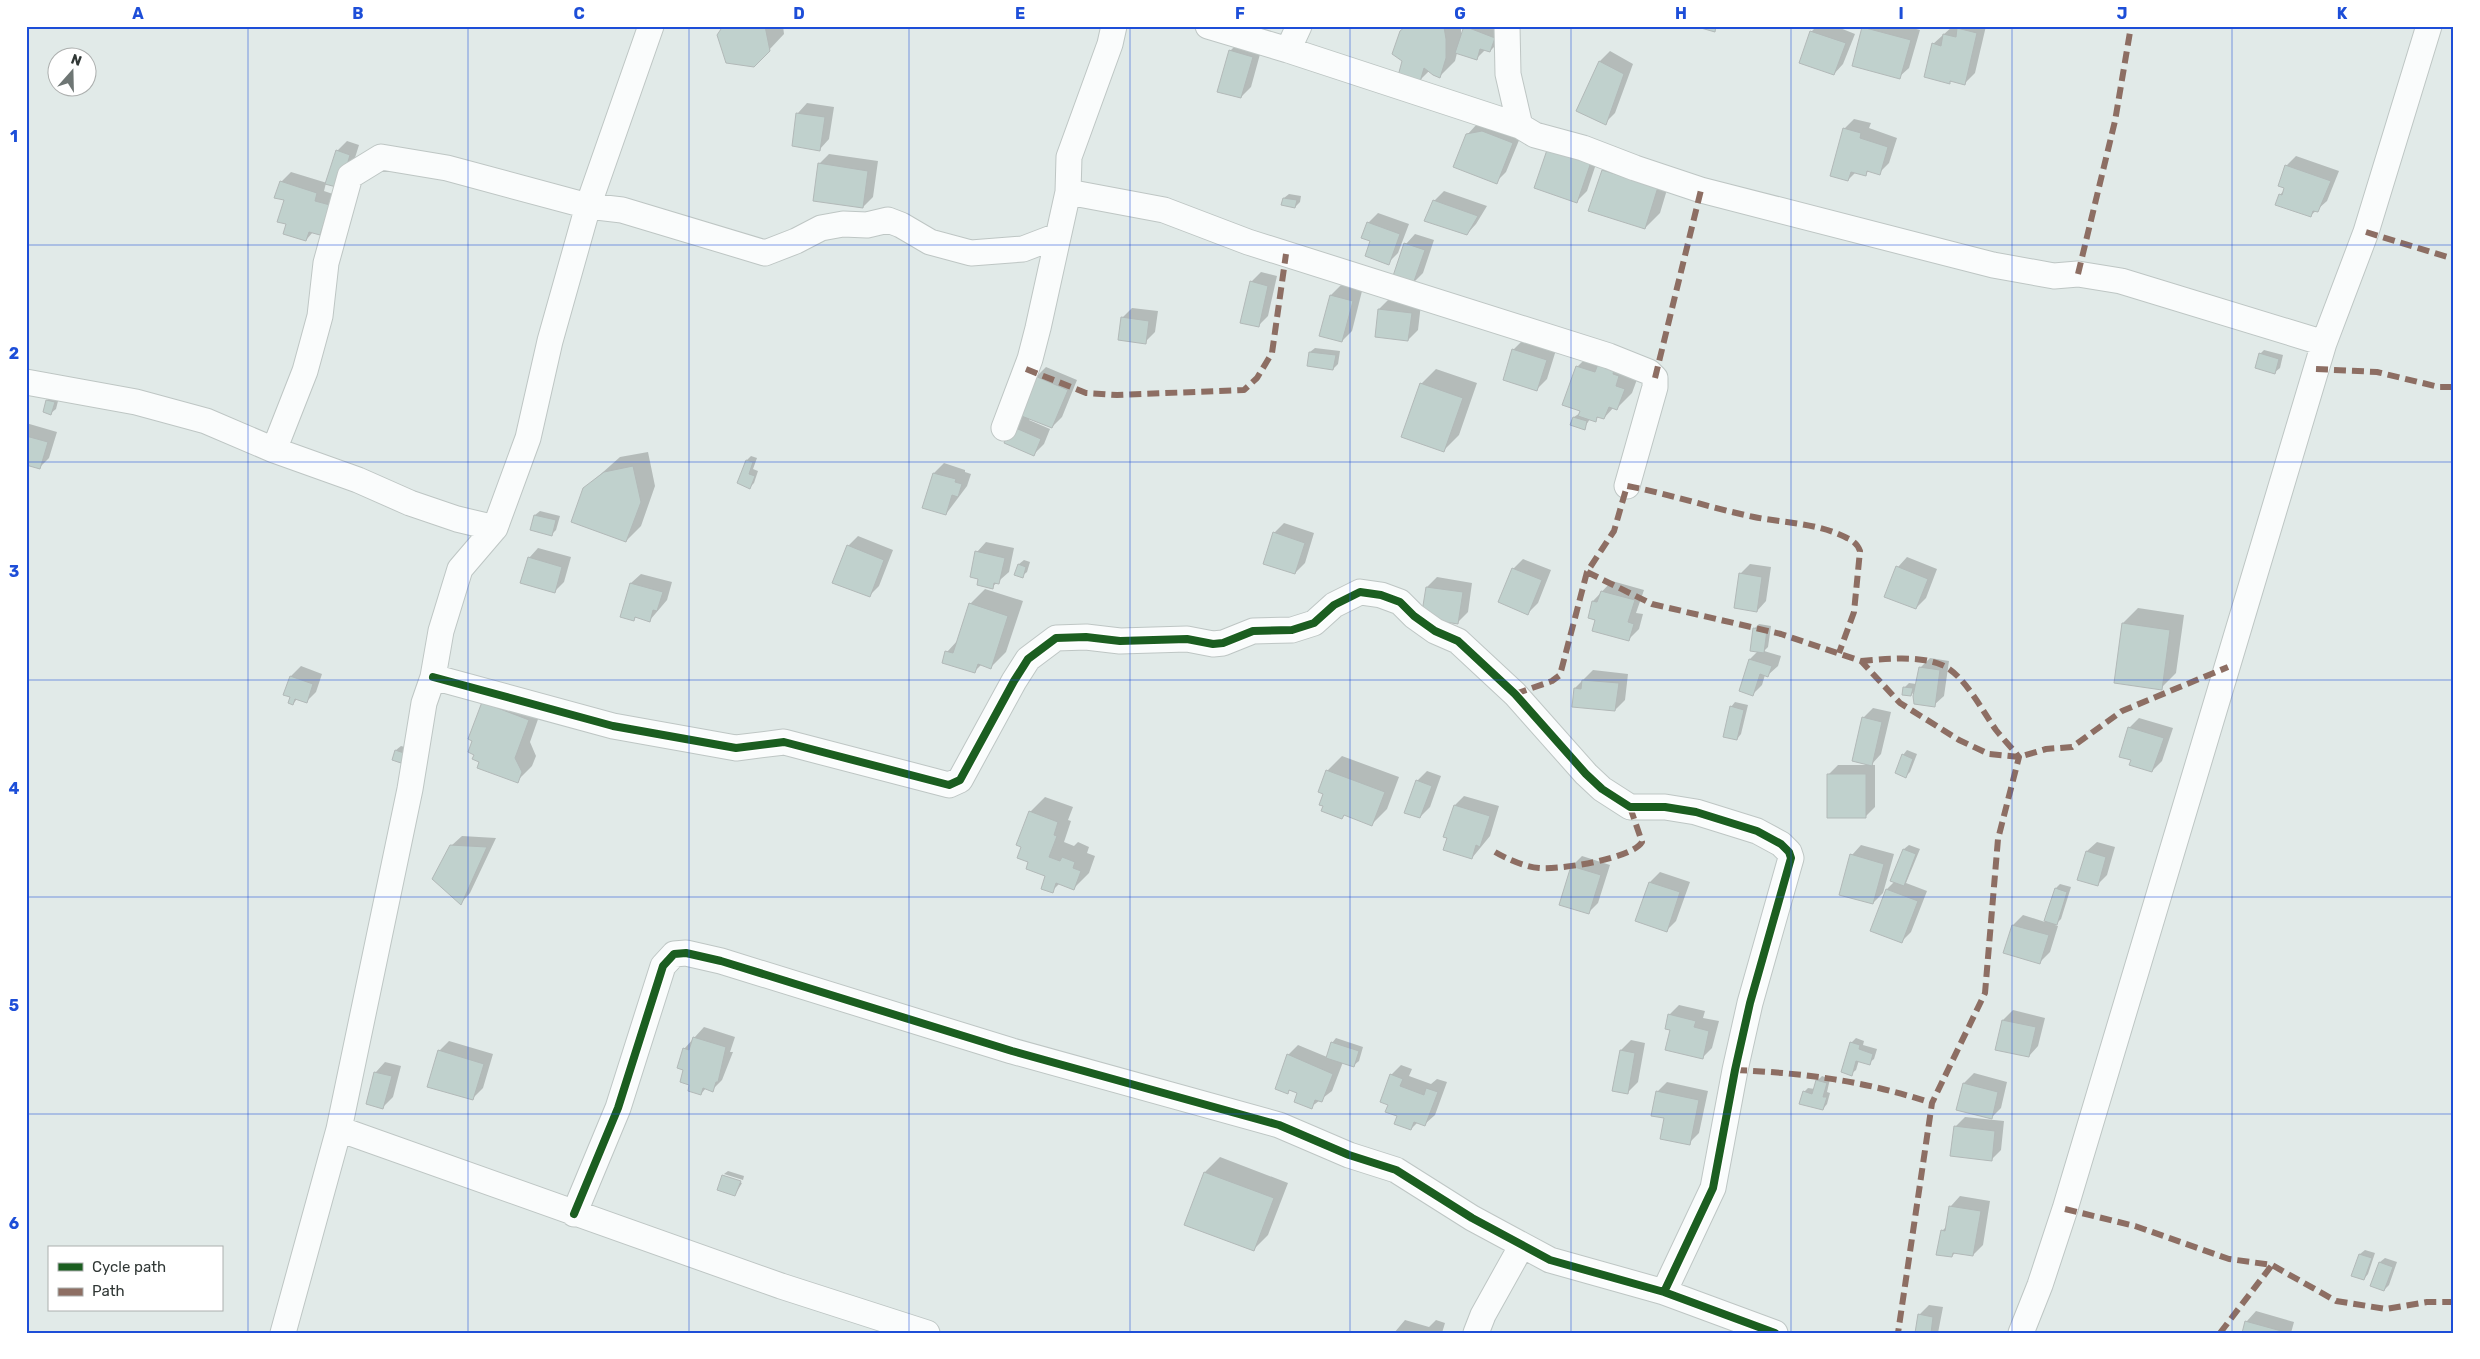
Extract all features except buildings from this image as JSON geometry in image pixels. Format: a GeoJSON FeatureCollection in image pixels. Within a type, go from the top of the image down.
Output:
{"type":"FeatureCollection","features":[{"type":"Feature","properties":{"kind":"street"},"geometry":{"type":"LineString","coordinates":[[283,1333],[339,1129],[410,789],[424,703],[433,677],[441,631],[460,569],[495,528],[528,438],[550,341],[588,206],[651,26]]}},
{"type":"Feature","properties":{"kind":"street"},"geometry":{"type":"LineString","coordinates":[[1004,428],[1030,359],[1068,192],[1070,157],[1110,44],[1114,26]]}},
{"type":"Feature","properties":{"kind":"street"},"geometry":{"type":"LineString","coordinates":[[1208,26],[1288,50],[1520,126],[1535,135],[1583,148],[1701,190],[1993,265],[2054,276],[2078,274],[2121,281],[2324,343]]}},
{"type":"Feature","properties":{"kind":"street"},"geometry":{"type":"LineString","coordinates":[[1288,50],[1299,26]]}},
{"type":"Feature","properties":{"kind":"street"},"geometry":{"type":"LineString","coordinates":[[2021,1333],[2040,1286],[2065,1209],[2324,343],[2366,232],[2429,26]]}},
{"type":"Feature","properties":{"kind":"street"},"geometry":{"type":"LineString","coordinates":[[1503,27],[1508,74],[1520,126]]}},
{"type":"Feature","properties":{"kind":"street"},"geometry":{"type":"LineString","coordinates":[[274,450],[305,371],[320,316],[326,263],[350,176],[381,157],[447,168],[588,206],[622,210],[765,253],[796,241],[821,228],[844,224],[867,225],[888,220],[901,225],[930,242],[971,252],[1023,249],[1057,236]]}},
{"type":"Feature","properties":{"kind":"street"},"geometry":{"type":"LineString","coordinates":[[1068,192],[1164,210],[1248,242],[1548,336],[1609,356],[1649,372],[1655,378],[1655,387],[1627,486]]}},
{"type":"Feature","properties":{"kind":"street"},"geometry":{"type":"LineString","coordinates":[[26,382],[136,402],[206,421],[274,450],[358,480],[410,503],[457,519],[495,528]]}},
{"type":"Feature","properties":{"kind":"street"},"geometry":{"type":"LineString","coordinates":[[433,677],[613,726],[736,748],[784,742],[949,785],[960,780],[1028,659],[1056,638],[1086,637],[1120,642],[1187,638],[1223,643],[1253,631],[1292,630],[1314,623],[1334,605],[1360,592],[1381,594],[1400,602],[1435,631],[1458,641],[1515,694],[1571,759],[1602,789],[1630,807],[1665,807],[1696,812],[1757,831],[1782,844],[1789,852],[1791,858],[1790,865],[1750,1003],[1737,1060],[1713,1188],[1664,1292]]}},
{"type":"Feature","properties":{"kind":"street"},"geometry":{"type":"LineString","coordinates":[[574,1214],[618,1108],[664,966],[674,954],[686,953],[704,956],[1012,1051],[1279,1125],[1349,1155],[1396,1170],[1472,1218],[1550,1260],[1664,1292],[1775,1333]]}},
{"type":"Feature","properties":{"kind":"street"},"geometry":{"type":"LineString","coordinates":[[339,1129],[781,1286],[927,1333]]}},
{"type":"Feature","properties":{"kind":"street"},"geometry":{"type":"LineString","coordinates":[[1476,1333],[1483,1315],[1522,1245]]}},
{"type":"Feature","properties":{"kind":"marked path"},"geometry":{"type":"LineString","coordinates":[[2078,274],[2115,121],[2131,26]]}},
{"type":"Feature","properties":{"kind":"marked path"},"geometry":{"type":"LineString","coordinates":[[1655,378],[1701,190]]}},
{"type":"Feature","properties":{"kind":"marked path"},"geometry":{"type":"LineString","coordinates":[[2366,232],[2454,259]]}},
{"type":"Feature","properties":{"kind":"marked path"},"geometry":{"type":"LineString","coordinates":[[1026,369],[1086,393],[1117,395],[1244,390],[1257,378],[1272,353],[1286,254]]}},
{"type":"Feature","properties":{"kind":"marked path"},"geometry":{"type":"LineString","coordinates":[[2316,369],[2377,372],[2439,387],[2454,387]]}},
{"type":"Feature","properties":{"kind":"marked path"},"geometry":{"type":"LineString","coordinates":[[1515,694],[1552,681],[1560,675],[1587,572],[1614,531],[1627,486],[1754,517],[1813,526],[1836,533],[1854,542],[1860,551],[1854,612],[1839,653]]}},
{"type":"Feature","properties":{"kind":"marked path"},"geometry":{"type":"LineString","coordinates":[[1587,572],[1652,604],[1781,634],[1861,661],[1900,703],[1959,740],[1989,754],[2019,757],[2046,749],[2072,747],[2122,711],[2228,667]]}},
{"type":"Feature","properties":{"kind":"marked path"},"geometry":{"type":"LineString","coordinates":[[1861,661],[1912,659],[1942,665],[1958,676],[1996,730],[2019,757],[1998,839],[1985,993],[1932,1103],[1898,1333]]}},
{"type":"Feature","properties":{"kind":"marked path"},"geometry":{"type":"LineString","coordinates":[[1495,852],[1511,860],[1539,868],[1577,865],[1624,854],[1642,842],[1630,807]]}},
{"type":"Feature","properties":{"kind":"marked path"},"geometry":{"type":"LineString","coordinates":[[1735,1070],[1786,1073],[1835,1079],[1883,1089],[1932,1103]]}},
{"type":"Feature","properties":{"kind":"marked path"},"geometry":{"type":"LineString","coordinates":[[2065,1209],[2135,1226],[2229,1259],[2272,1265],[2336,1301],[2386,1309],[2427,1302],[2454,1302]]}},
{"type":"Feature","properties":{"kind":"marked path"},"geometry":{"type":"LineString","coordinates":[[2220,1333],[2272,1265]]}},
{"type":"Feature","properties":{"kind":"cycle path"},"geometry":{"type":"LineString","coordinates":[[433,677],[613,726],[736,748],[784,742],[949,785],[960,780],[1028,659],[1056,638],[1086,637],[1120,641],[1187,639],[1213,644],[1223,643],[1253,631],[1292,630],[1314,623],[1334,605],[1360,592],[1381,595],[1400,602],[1414,616],[1435,631],[1458,641],[1515,694],[1586,774],[1602,789],[1630,807],[1665,807],[1696,812],[1757,831],[1781,844],[1789,852],[1791,858],[1750,1003],[1735,1070],[1713,1188],[1664,1292]]}},
{"type":"Feature","properties":{"kind":"cycle path"},"geometry":{"type":"LineString","coordinates":[[574,1214],[618,1108],[663,966],[674,954],[686,953],[721,961],[1012,1051],[1279,1125],[1349,1155],[1396,1170],[1472,1218],[1550,1260],[1664,1292],[1775,1333]]}}]}
